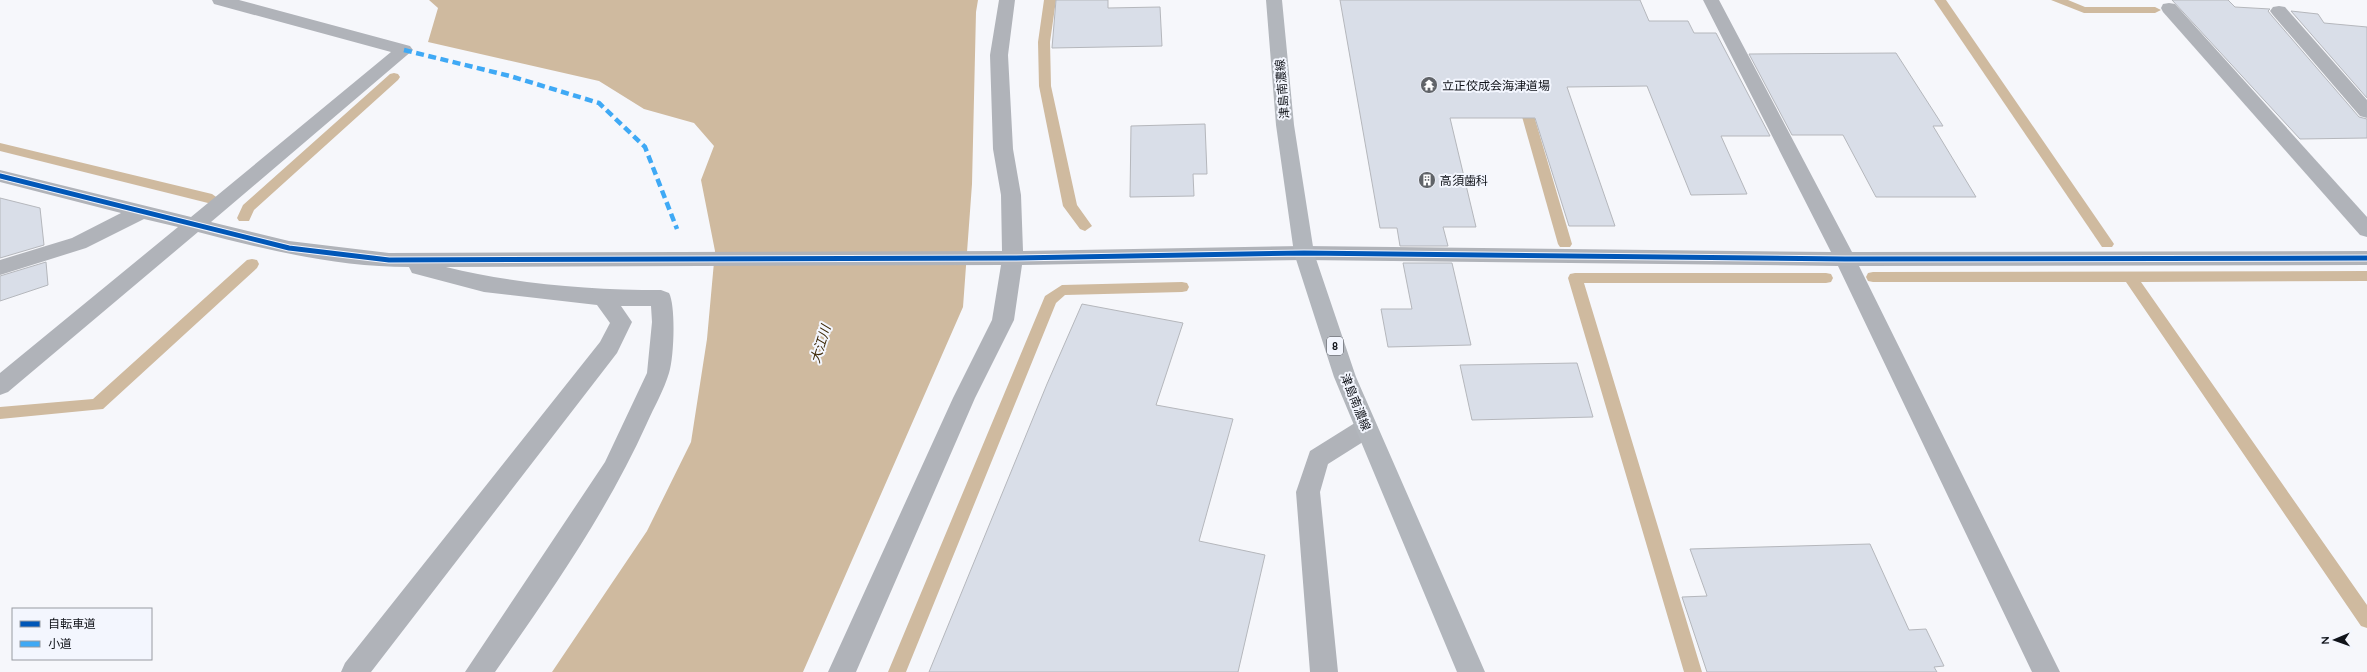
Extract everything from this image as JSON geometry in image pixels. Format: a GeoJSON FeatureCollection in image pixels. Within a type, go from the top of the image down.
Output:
{"type":"FeatureCollection","features":[{"type":"Feature","properties":{"kind":"main road","name":"津島南濃線"},"geometry":{"type":"LineString","coordinates":[[1274,0],[1285,125],[1304,253],[1345,377],[1471,672]]}},
{"type":"Feature","properties":{"kind":"street"},"geometry":{"type":"LineString","coordinates":[[0,386],[404,50],[220,0]]}},
{"type":"Feature","properties":{"kind":"street"},"geometry":{"type":"LineString","coordinates":[[842,672],[964,398],[1003,320],[1002,257],[1011,194],[1003,149],[998,55],[1007,0]]}},
{"type":"Feature","properties":{"kind":"street"},"geometry":{"type":"LineString","coordinates":[[1711,0],[1844,259],[2046,672]]}},
{"type":"Feature","properties":{"kind":"street"},"geometry":{"type":"LineString","coordinates":[[2169,8],[2367,230]]}},
{"type":"Feature","properties":{"kind":"street"},"geometry":{"type":"LineString","coordinates":[[2279,11],[2367,112]]}},
{"type":"Feature","properties":{"kind":"street"},"geometry":{"type":"LineString","coordinates":[[0,176],[289,248],[389,260],[1002,257],[1304,253],[1844,259],[2367,258]]}},
{"type":"Feature","properties":{"kind":"street"},"geometry":{"type":"LineString","coordinates":[[0,268],[79,243],[140,212]]}},
{"type":"Feature","properties":{"kind":"street"},"geometry":{"type":"LineString","coordinates":[[389,260],[484,284],[604,298],[662,298],[663,322],[658,373],[615,467],[526,606],[479,672]]}},
{"type":"Feature","properties":{"kind":"street"},"geometry":{"type":"LineString","coordinates":[[355,672],[609,347],[621,322],[604,298]]}},
{"type":"Feature","properties":{"kind":"street"},"geometry":{"type":"LineString","coordinates":[[1324,672],[1308,492],[1318,458],[1366,428]]}},
{"type":"Feature","properties":{"kind":"water","name":"大江川"},"geometry":{"type":"Polygon","coordinates":[[[429,0],[978,0],[976,12],[972,184],[963,307],[803,672],[552,672],[647,531],[691,442],[707,339],[715,251],[701,180],[714,146],[694,123],[644,109],[599,81],[428,42],[438,8],[429,0]]]}},
{"type":"Feature","properties":{"kind":"building"},"geometry":{"type":"Polygon","coordinates":[[[1056,0],[1108,0],[1108,8],[1160,7],[1162,46],[1052,48],[1056,0]]]}},
{"type":"Feature","properties":{"kind":"building"},"geometry":{"type":"Polygon","coordinates":[[[1340,0],[1640,0],[1649,21],[1688,21],[1694,33],[1716,33],[1770,136],[1721,136],[1747,194],[1691,195],[1647,86],[1567,87],[1615,226],[1569,226],[1535,118],[1450,118],[1476,227],[1443,227],[1448,246],[1400,246],[1397,228],[1380,228],[1340,0]]]}},
{"type":"Feature","properties":{"kind":"building"},"geometry":{"type":"Polygon","coordinates":[[[2172,0],[2228,0],[2235,7],[2270,9],[2268,11],[2272,16],[2359,117],[2367,119],[2367,138],[2300,139],[2172,0]]]}},
{"type":"Feature","properties":{"kind":"building"},"geometry":{"type":"Polygon","coordinates":[[[2291,11],[2318,14],[2324,23],[2367,27],[2367,98],[2291,11]]]}},
{"type":"Feature","properties":{"kind":"building"},"geometry":{"type":"Polygon","coordinates":[[[1896,53],[1943,126],[1933,126],[1976,197],[1876,197],[1843,135],[1792,135],[1749,54],[1896,53]]]}},
{"type":"Feature","properties":{"kind":"building"},"geometry":{"type":"Polygon","coordinates":[[[1205,124],[1207,174],[1193,174],[1194,196],[1130,197],[1131,126],[1205,124]]]}},
{"type":"Feature","properties":{"kind":"building"},"geometry":{"type":"Polygon","coordinates":[[[0,198],[40,208],[44,245],[0,258],[0,198]]]}},
{"type":"Feature","properties":{"kind":"building"},"geometry":{"type":"Polygon","coordinates":[[[46,262],[48,285],[0,301],[0,276],[46,262]]]}},
{"type":"Feature","properties":{"kind":"building"},"geometry":{"type":"Polygon","coordinates":[[[1403,263],[1452,263],[1471,345],[1388,347],[1381,309],[1412,309],[1403,263]]]}},
{"type":"Feature","properties":{"kind":"building"},"geometry":{"type":"Polygon","coordinates":[[[1082,304],[1183,323],[1156,405],[1233,419],[1199,541],[1265,555],[1238,672],[929,672],[1047,384],[1082,304]]]}},
{"type":"Feature","properties":{"kind":"building"},"geometry":{"type":"Polygon","coordinates":[[[1577,363],[1593,417],[1472,420],[1460,365],[1577,363]]]}},
{"type":"Feature","properties":{"kind":"building"},"geometry":{"type":"Polygon","coordinates":[[[1870,544],[1909,630],[1926,629],[1944,666],[1934,667],[1937,672],[1707,672],[1682,597],[1707,596],[1690,549],[1870,544]]]}},
{"type":"Feature","properties":{"kind":"waterway"},"geometry":{"type":"LineString","coordinates":[[1050,0],[1044,42],[1045,86],[1070,206],[1085,226]]}},
{"type":"Feature","properties":{"kind":"waterway"},"geometry":{"type":"LineString","coordinates":[[1940,0],[2107,244]]}},
{"type":"Feature","properties":{"kind":"waterway"},"geometry":{"type":"LineString","coordinates":[[2057,0],[2084,10],[2155,10]]}},
{"type":"Feature","properties":{"kind":"waterway"},"geometry":{"type":"LineString","coordinates":[[244,218],[248,208],[394,77]]}},
{"type":"Feature","properties":{"kind":"waterway"},"geometry":{"type":"LineString","coordinates":[[1523,99],[1565,244]]}},
{"type":"Feature","properties":{"kind":"waterway"},"geometry":{"type":"LineString","coordinates":[[0,147],[212,199]]}},
{"type":"Feature","properties":{"kind":"waterway"},"geometry":{"type":"LineString","coordinates":[[0,413],[97,405],[252,264]]}},
{"type":"Feature","properties":{"kind":"waterway"},"geometry":{"type":"LineString","coordinates":[[1873,277],[2367,276]]}},
{"type":"Feature","properties":{"kind":"waterway"},"geometry":{"type":"LineString","coordinates":[[2130,277],[2367,620]]}},
{"type":"Feature","properties":{"kind":"waterway"},"geometry":{"type":"LineString","coordinates":[[1693,672],[1575,278],[1826,278]]}},
{"type":"Feature","properties":{"kind":"waterway"},"geometry":{"type":"LineString","coordinates":[[897,672],[1050,300],[1062,290],[1182,287]]}},
{"type":"Feature","properties":{"kind":"marked path"},"geometry":{"type":"LineString","coordinates":[[404,50],[510,76],[599,103],[645,147],[677,229]]}},
{"type":"Feature","properties":{"kind":"cycle path"},"geometry":{"type":"LineString","coordinates":[[0,176],[289,248],[389,260],[1013,258],[1304,253],[1845,259],[2367,258]]}},
{"type":"Feature","properties":{"kind":"place","name":"立正佼成会海津道場"},"geometry":{"type":"Point","coordinates":[1429,85]}},
{"type":"Feature","properties":{"kind":"place","name":"高須歯科"},"geometry":{"type":"Point","coordinates":[1427,180]}}]}
